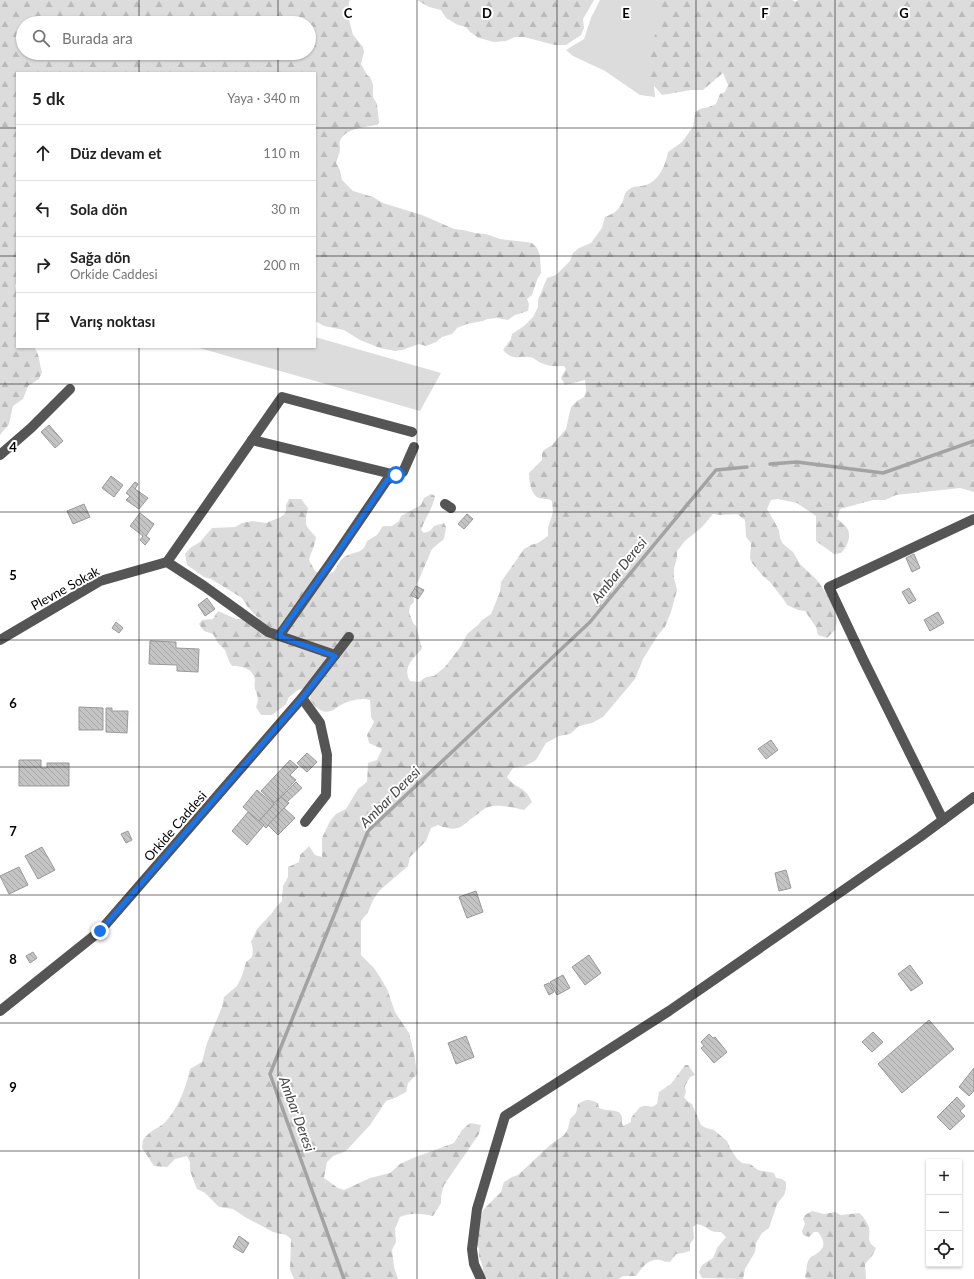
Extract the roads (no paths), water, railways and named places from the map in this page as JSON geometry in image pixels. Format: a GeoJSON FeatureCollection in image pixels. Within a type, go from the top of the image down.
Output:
{"type":"FeatureCollection","features":[{"type":"Feature","properties":{"kind":"street"},"geometry":{"type":"LineString","coordinates":[[0,455],[31,428],[70,389]]}},
{"type":"Feature","properties":{"kind":"street"},"geometry":{"type":"LineString","coordinates":[[335,656],[268,632],[167,562],[282,397],[412,432]]}},
{"type":"Feature","properties":{"kind":"street"},"geometry":{"type":"LineString","coordinates":[[252,440],[396,475]]}},
{"type":"Feature","properties":{"kind":"street"},"geometry":{"type":"LineString","coordinates":[[278,636],[387,480],[403,472],[414,447]]}},
{"type":"Feature","properties":{"kind":"street"},"geometry":{"type":"LineString","coordinates":[[944,820],[863,659],[829,587],[974,519]]}},
{"type":"Feature","properties":{"kind":"street","name":"Plevne Sokak"},"geometry":{"type":"LineString","coordinates":[[0,640],[100,581],[167,562]]}},
{"type":"Feature","properties":{"kind":"street","name":"Orkide Caddesi"},"geometry":{"type":"LineString","coordinates":[[0,1011],[100,931],[302,698],[349,637]]}},
{"type":"Feature","properties":{"kind":"street"},"geometry":{"type":"LineString","coordinates":[[302,698],[320,723],[327,755],[326,795],[305,822]]}},
{"type":"Feature","properties":{"kind":"street"},"geometry":{"type":"LineString","coordinates":[[481,1279],[474,1264],[472,1249],[477,1209],[505,1116],[669,1011],[944,820],[974,797]]}},
{"type":"Feature","properties":{"kind":"waterway","name":"Ambar Deresi"},"geometry":{"type":"LineString","coordinates":[[770,464],[797,462],[883,473],[974,441]]}},
{"type":"Feature","properties":{"kind":"waterway","name":"Ambar Deresi"},"geometry":{"type":"LineString","coordinates":[[344,1279],[270,1074],[368,831],[590,622],[716,470],[747,467]]}}]}
